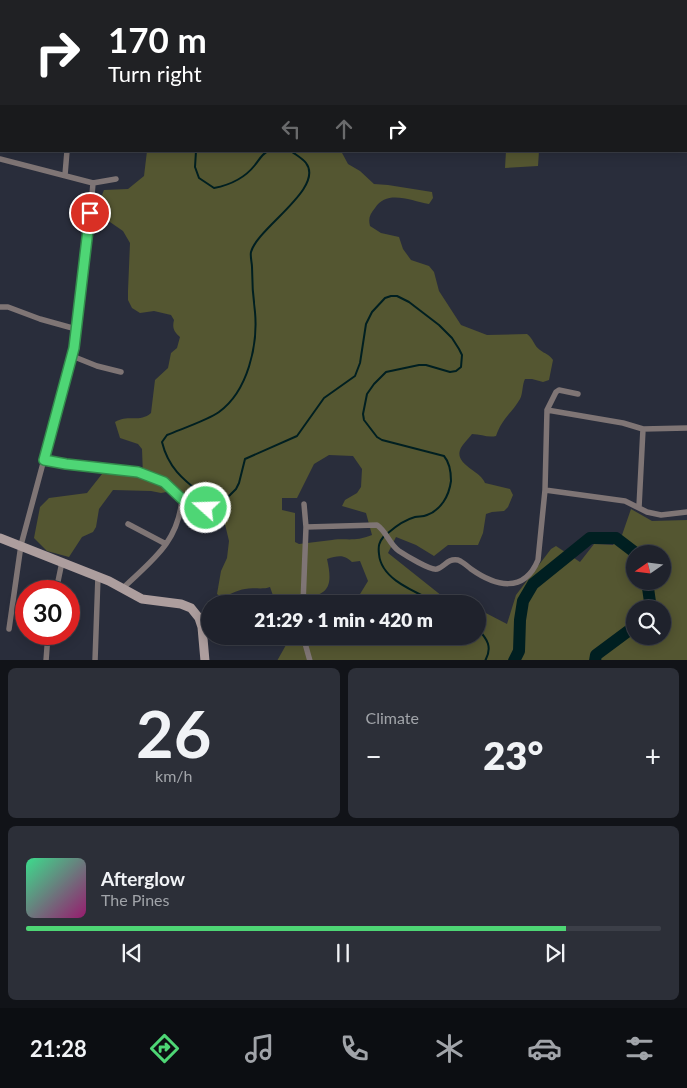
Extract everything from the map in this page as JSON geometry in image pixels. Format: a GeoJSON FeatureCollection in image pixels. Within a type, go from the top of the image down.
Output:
{"type":"FeatureCollection","features":[{"type":"Feature","properties":{"kind":"main road"},"geometry":{"type":"LineString","coordinates":[[0,538],[98,576],[142,599],[181,604],[191,608],[201,621]]}},
{"type":"Feature","properties":{"kind":"main road"},"geometry":{"type":"LineString","coordinates":[[205,645],[205,660]]}},
{"type":"Feature","properties":{"kind":"street"},"geometry":{"type":"LineString","coordinates":[[65,176],[67,152]]}},
{"type":"Feature","properties":{"kind":"street"},"geometry":{"type":"LineString","coordinates":[[0,159],[93,183],[116,179]]}},
{"type":"Feature","properties":{"kind":"street"},"geometry":{"type":"LineString","coordinates":[[9,629],[21,545],[72,356],[88,243],[93,183]]}},
{"type":"Feature","properties":{"kind":"street"},"geometry":{"type":"LineString","coordinates":[[0,307],[8,307],[76,329]]}},
{"type":"Feature","properties":{"kind":"street"},"geometry":{"type":"LineString","coordinates":[[72,356],[97,366],[121,372]]}},
{"type":"Feature","properties":{"kind":"street"},"geometry":{"type":"LineString","coordinates":[[306,527],[377,525],[384,530],[394,547],[400,552],[431,568],[438,569],[449,561],[457,560],[505,584],[512,584],[526,578],[535,568],[538,560],[545,490],[547,410],[556,392],[559,390],[578,394]]}},
{"type":"Feature","properties":{"kind":"street"},"geometry":{"type":"LineString","coordinates":[[547,410],[623,423],[642,429],[687,428]]}},
{"type":"Feature","properties":{"kind":"street"},"geometry":{"type":"LineString","coordinates":[[639,507],[642,429]]}},
{"type":"Feature","properties":{"kind":"street"},"geometry":{"type":"LineString","coordinates":[[44,460],[138,472],[164,482],[182,499],[206,508]]}},
{"type":"Feature","properties":{"kind":"street"},"geometry":{"type":"LineString","coordinates":[[545,490],[626,501],[647,512],[661,516],[687,512]]}},
{"type":"Feature","properties":{"kind":"street"},"geometry":{"type":"LineString","coordinates":[[123,588],[166,544],[175,529],[182,499]]}},
{"type":"Feature","properties":{"kind":"street"},"geometry":{"type":"LineString","coordinates":[[303,595],[306,527],[304,504]]}},
{"type":"Feature","properties":{"kind":"street"},"geometry":{"type":"LineString","coordinates":[[128,524],[166,544]]}},
{"type":"Feature","properties":{"kind":"street"},"geometry":{"type":"LineString","coordinates":[[58,580],[62,562]]}},
{"type":"Feature","properties":{"kind":"street"},"geometry":{"type":"LineString","coordinates":[[95,660],[98,576]]}},
{"type":"Feature","properties":{"kind":"street"},"geometry":{"type":"LineString","coordinates":[[46,660],[47,645]]}},
{"type":"Feature","properties":{"kind":"street"},"geometry":{"type":"LineString","coordinates":[[305,645],[310,660]]}},
{"type":"Feature","properties":{"kind":"green space"},"geometry":{"type":"Polygon","coordinates":[[[147,152],[342,152],[348,164],[360,171],[374,184],[432,192],[433,198],[429,204],[400,198],[386,199],[380,202],[369,218],[370,226],[381,233],[399,237],[403,249],[411,260],[429,266],[434,272],[439,291],[461,325],[487,335],[527,334],[538,348],[553,360],[549,380],[543,382],[525,379],[520,399],[504,420],[496,436],[472,434],[460,450],[461,460],[479,475],[485,483],[510,489],[513,495],[508,507],[504,511],[486,514],[483,533],[478,545],[448,545],[434,556],[416,545],[396,537],[388,553],[441,595],[359,595],[368,581],[360,561],[352,562],[340,556],[327,559],[329,569],[328,584],[326,589],[317,595],[273,595],[270,587],[251,588],[228,595],[218,595],[221,571],[227,558],[229,541],[223,516],[210,505],[178,490],[161,493],[113,490],[99,509],[96,527],[93,532],[82,537],[69,557],[47,551],[34,538],[40,507],[49,498],[87,493],[102,474],[143,476],[142,449],[138,444],[120,438],[115,422],[125,419],[143,418],[151,413],[155,380],[168,368],[171,353],[177,348],[180,337],[174,330],[174,320],[171,315],[154,311],[140,313],[132,308],[128,300],[130,243],[123,231],[103,215],[102,195],[104,190],[128,189],[144,176],[147,152]],[[329,455],[314,464],[297,498],[282,498],[282,510],[295,513],[295,542],[299,544],[338,539],[356,539],[372,535],[366,513],[342,506],[345,500],[357,493],[361,487],[362,469],[353,456],[329,455]]]}},
{"type":"Feature","properties":{"kind":"green space"},"geometry":{"type":"Polygon","coordinates":[[[506,152],[539,152],[538,166],[505,168],[506,152]]]}},
{"type":"Feature","properties":{"kind":"green space"},"geometry":{"type":"Polygon","coordinates":[[[631,509],[652,521],[687,520],[687,660],[278,660],[286,645],[486,645],[486,613],[507,624],[516,595],[551,549],[556,546],[580,562],[594,544],[613,545],[622,535],[631,509]]]}},
{"type":"Feature","properties":{"kind":"waterway"},"geometry":{"type":"LineString","coordinates":[[196,152],[195,167],[199,178],[214,188],[241,178],[251,170],[266,152]]}},
{"type":"Feature","properties":{"kind":"waterway"},"geometry":{"type":"LineString","coordinates":[[292,152],[306,163],[309,173],[306,184],[299,196],[265,231],[251,252],[256,325],[253,353],[244,380],[229,403],[219,412],[167,435],[162,442],[169,461],[186,481],[209,500],[227,498],[239,483],[245,459],[297,436],[324,398],[355,376],[360,363],[366,324],[372,312],[385,298],[397,296],[409,302],[439,325],[452,338],[462,355],[461,367],[456,371],[450,372],[426,365],[419,365],[386,372],[367,394],[363,414],[364,420],[377,437],[382,440],[444,456],[450,471],[450,487],[440,506],[432,513],[415,517],[388,533]]}},
{"type":"Feature","properties":{"kind":"waterway"},"geometry":{"type":"LineString","coordinates":[[384,536],[379,544],[379,551],[381,563],[386,572],[402,585],[422,595]]}},
{"type":"Feature","properties":{"kind":"waterway"},"geometry":{"type":"LineString","coordinates":[[514,660],[519,651],[523,601],[533,584],[590,538],[616,538],[626,546]]}},
{"type":"Feature","properties":{"kind":"waterway"},"geometry":{"type":"LineString","coordinates":[[648,590],[650,600]]}},
{"type":"Feature","properties":{"kind":"waterway"},"geometry":{"type":"LineString","coordinates":[[595,660],[596,655],[626,633]]}},
{"type":"Feature","properties":{"kind":"waterway"},"geometry":{"type":"LineString","coordinates":[[485,660],[489,652],[486,640]]}},
{"type":"Feature","properties":{"kind":"route"},"geometry":{"type":"LineString","coordinates":[[90,213],[88,243],[74,348],[44,460],[138,472],[164,482],[182,499],[206,508]]}}]}
